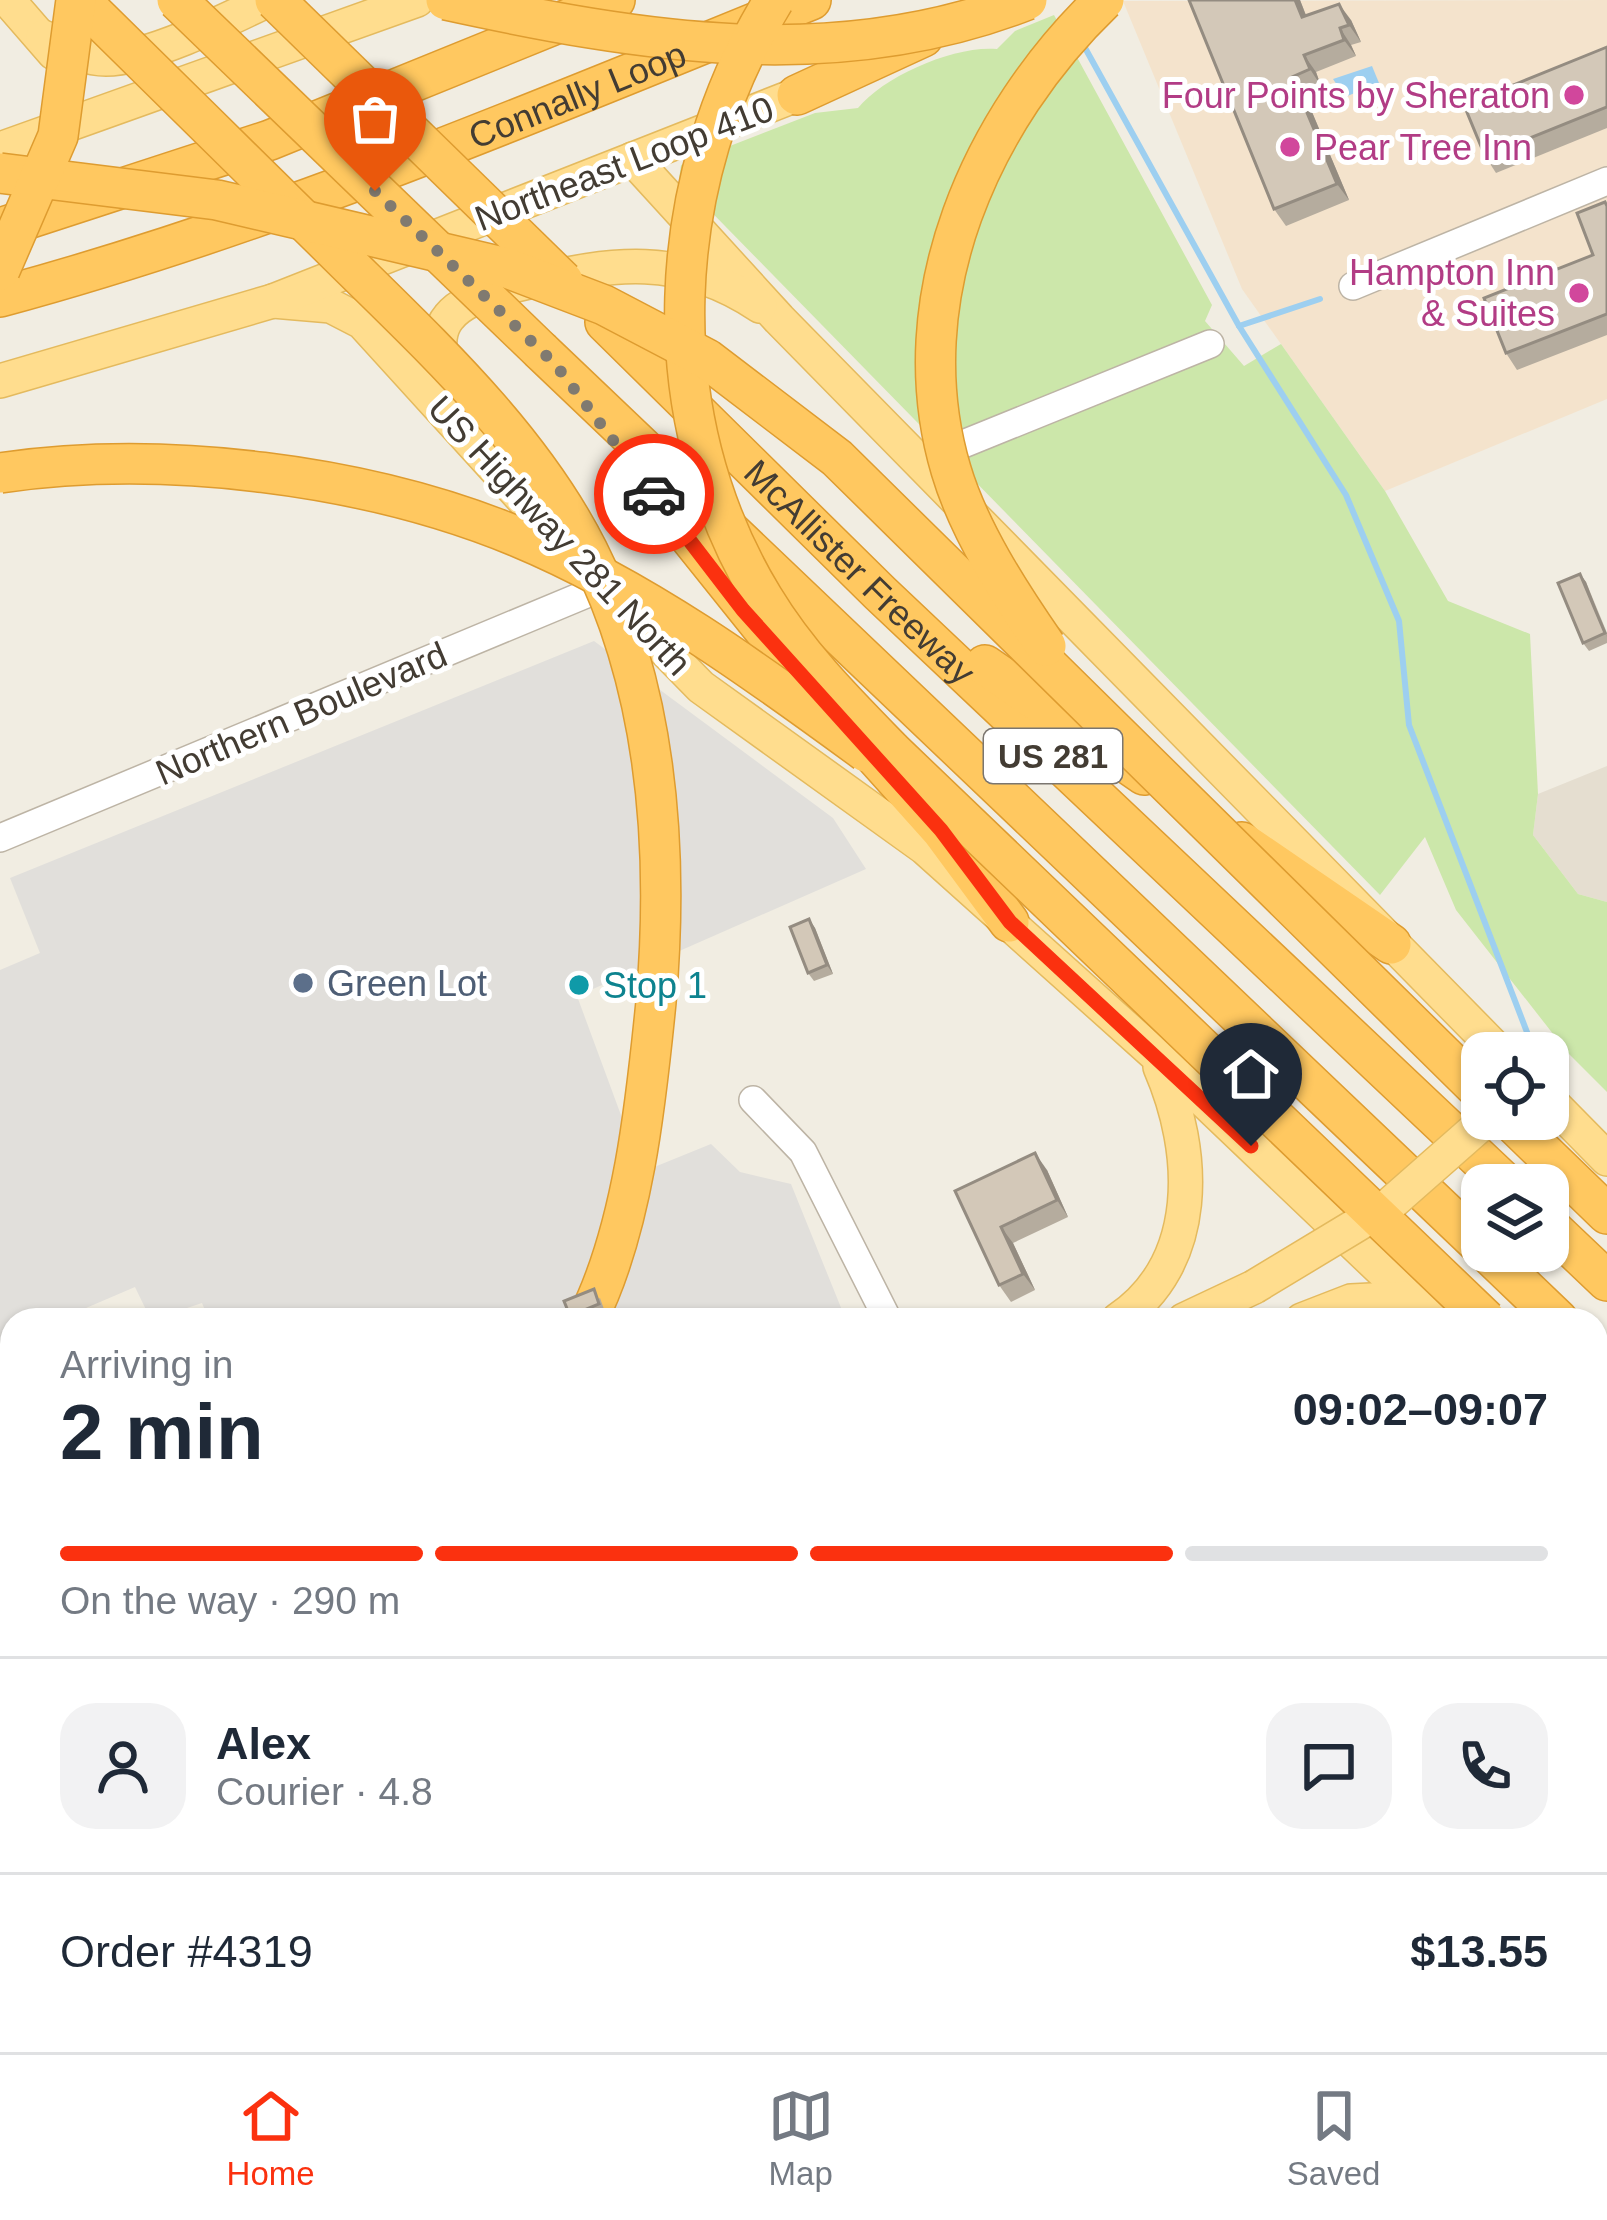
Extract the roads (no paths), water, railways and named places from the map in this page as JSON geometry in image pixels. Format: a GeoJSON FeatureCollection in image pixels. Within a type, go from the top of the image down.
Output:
{"type":"FeatureCollection","features":[{"type":"Feature","properties":{"kind":"highway"},"geometry":{"type":"LineString","coordinates":[[0,271],[58,136],[78,0]]}},
{"type":"Feature","properties":{"kind":"highway"},"geometry":{"type":"LineString","coordinates":[[78,0],[386,301],[509,431],[588,551],[627,646],[654,760],[661,880],[657,985],[646,1106],[620,1217],[591,1308]]}},
{"type":"Feature","properties":{"kind":"highway","name":"McAllister Freeway"},"geometry":{"type":"LineString","coordinates":[[177,0],[1461,1227]]}},
{"type":"Feature","properties":{"kind":"highway","name":"McAllister Freeway"},"geometry":{"type":"LineString","coordinates":[[271,0],[880,593],[1485,1164]]}},
{"type":"Feature","properties":{"kind":"highway","name":"Connally Loop"},"geometry":{"type":"LineString","coordinates":[[0,228],[270,140],[615,0]]}},
{"type":"Feature","properties":{"kind":"highway"},"geometry":{"type":"LineString","coordinates":[[773,0],[715,119],[693,206],[683,327],[699,436],[742,557],[782,626],[822,678],[964,824],[1473,1308]]}},
{"type":"Feature","properties":{"kind":"highway","name":"Connally Loop"},"geometry":{"type":"LineString","coordinates":[[0,297],[159,251],[423,157],[811,0]]}},
{"type":"Feature","properties":{"kind":"highway"},"geometry":{"type":"LineString","coordinates":[[797,95],[1002,0]]}},
{"type":"Feature","properties":{"kind":"highway"},"geometry":{"type":"LineString","coordinates":[[420,1],[696,45],[810,46],[898,35],[1027,0]]}},
{"type":"Feature","properties":{"kind":"highway"},"geometry":{"type":"LineString","coordinates":[[1089,711],[1032,627],[952,475],[943,439],[939,341],[949,259],[987,152],[1044,61],[1104,0]]}},
{"type":"Feature","properties":{"kind":"highway"},"geometry":{"type":"LineString","coordinates":[[0,172],[195,197],[352,228],[507,268],[604,304],[707,359],[837,458],[1461,1073]]}},
{"type":"Feature","properties":{"kind":"highway"},"geometry":{"type":"LineString","coordinates":[[548,357],[743,610],[941,830],[1010,922]]}},
{"type":"Feature","properties":{"kind":"highway"},"geometry":{"type":"LineString","coordinates":[[0,473],[121,464],[214,468],[340,487],[448,512],[521,538],[682,624],[964,824]]}},
{"type":"Feature","properties":{"kind":"highway"},"geometry":{"type":"LineString","coordinates":[[880,593],[1391,944]]}},
{"type":"Feature","properties":{"kind":"highway"},"geometry":{"type":"LineString","coordinates":[[1530,1140],[1607,1214]]}},
{"type":"Feature","properties":{"kind":"highway"},"geometry":{"type":"LineString","coordinates":[[1569,1245],[1607,1281]]}},
{"type":"Feature","properties":{"kind":"highway","name":"McAllister Freeway"},"geometry":{"type":"LineString","coordinates":[[1508,1272],[1545,1308]]}},
{"type":"Feature","properties":{"kind":"main road"},"geometry":{"type":"LineString","coordinates":[[8,0],[43,37],[69,75],[70,100],[52,133]]}},
{"type":"Feature","properties":{"kind":"main road"},"geometry":{"type":"LineString","coordinates":[[43,37],[78,55],[108,59],[139,52],[271,0]]}},
{"type":"Feature","properties":{"kind":"main road","name":"Northeast Loop 410"},"geometry":{"type":"LineString","coordinates":[[0,380],[273,301],[1039,0]]}},
{"type":"Feature","properties":{"kind":"main road"},"geometry":{"type":"LineString","coordinates":[[0,149],[420,1]]}},
{"type":"Feature","properties":{"kind":"main road"},"geometry":{"type":"LineString","coordinates":[[633,159],[761,292],[779,319],[1479,1032]]}},
{"type":"Feature","properties":{"kind":"main road"},"geometry":{"type":"LineString","coordinates":[[491,460],[440,380],[440,334],[450,315],[499,288],[613,263],[647,266],[722,286],[779,319]]}},
{"type":"Feature","properties":{"kind":"main road","name":"US Highway 281 North"},"geometry":{"type":"LineString","coordinates":[[273,301],[331,306],[362,322],[603,587],[701,687],[925,848],[1155,1054],[1422,1308]]}},
{"type":"Feature","properties":{"kind":"main road"},"geometry":{"type":"LineString","coordinates":[[1135,1308],[1172,1261],[1188,1159],[1176,1103],[1155,1054]]}},
{"type":"Feature","properties":{"kind":"main road"},"geometry":{"type":"LineString","coordinates":[[1569,1120],[1607,1159]]}},
{"type":"Feature","properties":{"kind":"main road"},"geometry":{"type":"LineString","coordinates":[[1209,1308],[1254,1287],[1388,1206],[1463,1140]]}},
{"type":"Feature","properties":{"kind":"main road"},"geometry":{"type":"LineString","coordinates":[[1333,1308],[1351,1301],[1414,1308]]}},
{"type":"Feature","properties":{"kind":"street"},"geometry":{"type":"LineString","coordinates":[[1353,286],[1607,181]]}},
{"type":"Feature","properties":{"kind":"street"},"geometry":{"type":"LineString","coordinates":[[920,461],[1210,344]]}},
{"type":"Feature","properties":{"kind":"street","name":"Northern Boulevard"},"geometry":{"type":"LineString","coordinates":[[0,838],[603,587]]}},
{"type":"Feature","properties":{"kind":"street"},"geometry":{"type":"LineString","coordinates":[[753,1100],[803,1152],[882,1308]]}},
{"type":"Feature","properties":{"kind":"water"},"geometry":{"type":"Polygon","coordinates":[[[1372,66],[1379,83],[1345,97],[1333,79],[1372,66]]]}},
{"type":"Feature","properties":{"kind":"waterway"},"geometry":{"type":"LineString","coordinates":[[1084,46],[1239,326],[1346,495],[1399,621],[1409,725],[1527,1032]]}},
{"type":"Feature","properties":{"kind":"waterway"},"geometry":{"type":"LineString","coordinates":[[1239,326],[1320,299]]}},
{"type":"Feature","properties":{"kind":"place","name":"Four Points by Sheraton"},"geometry":{"type":"Point","coordinates":[1574,95]}},
{"type":"Feature","properties":{"kind":"place","name":"Pear Tree Inn"},"geometry":{"type":"Point","coordinates":[1290,147]}},
{"type":"Feature","properties":{"kind":"place","name":"Hampton Inn & Suites"},"geometry":{"type":"Point","coordinates":[1579,293]}},
{"type":"Feature","properties":{"kind":"place","name":"Green Lot"},"geometry":{"type":"Point","coordinates":[303,983]}},
{"type":"Feature","properties":{"kind":"place","name":"Stop 1"},"geometry":{"type":"Point","coordinates":[579,985]}}]}
